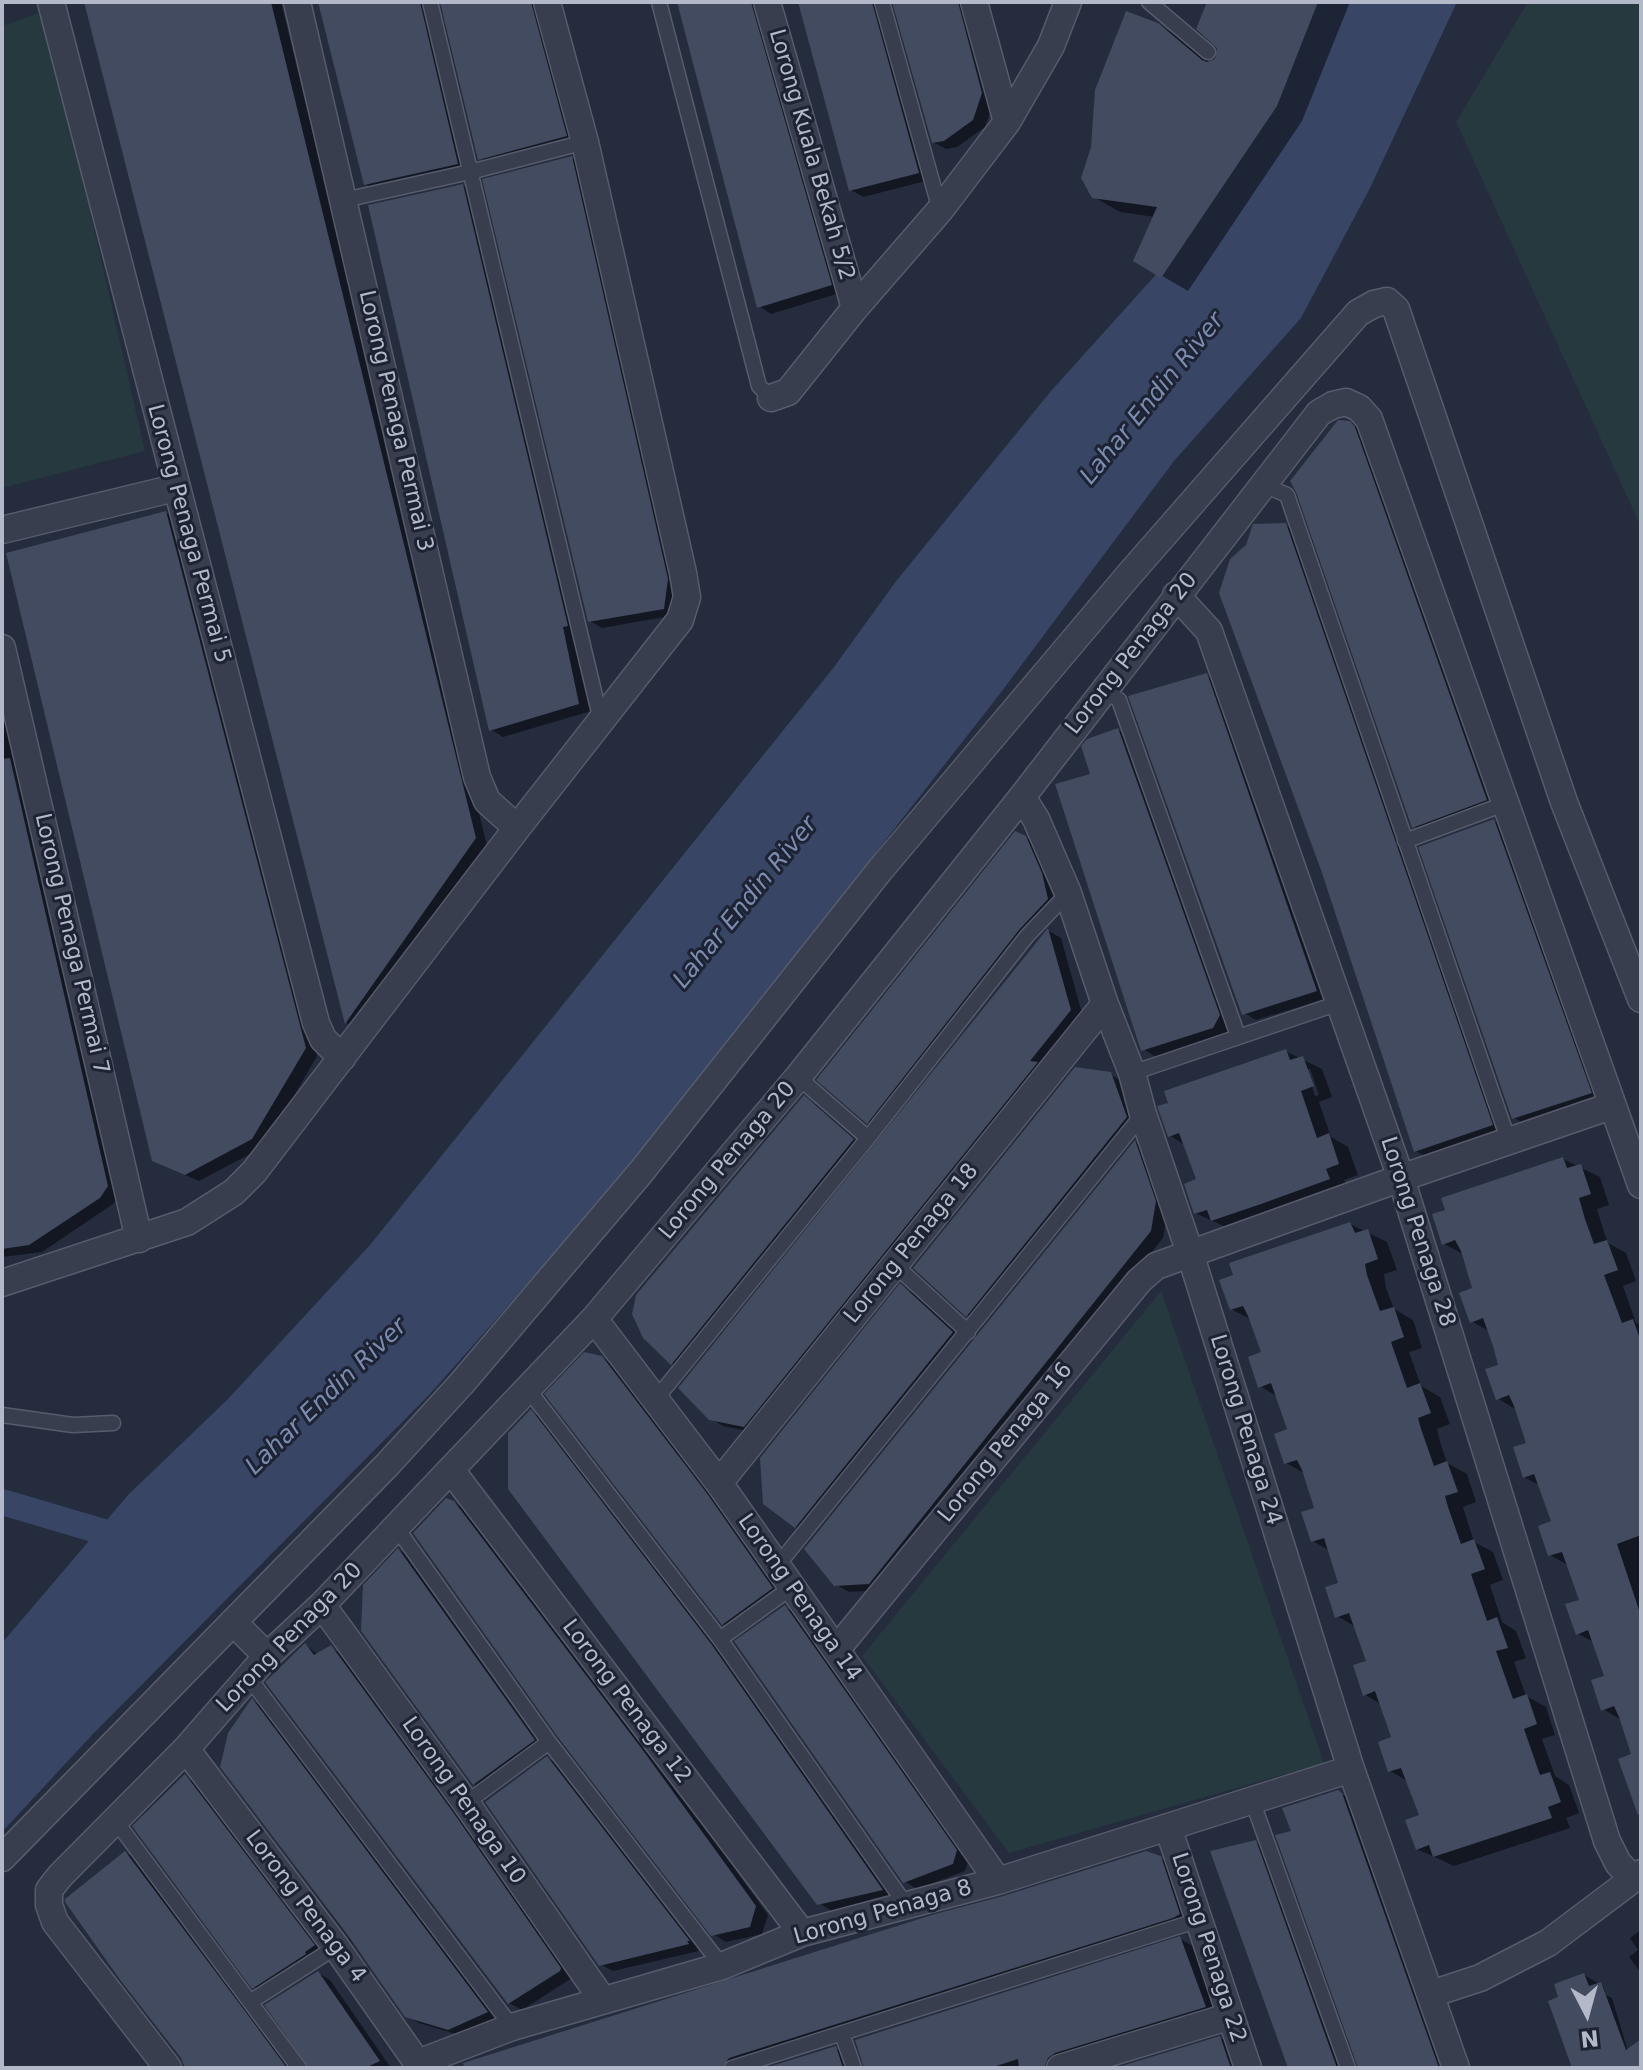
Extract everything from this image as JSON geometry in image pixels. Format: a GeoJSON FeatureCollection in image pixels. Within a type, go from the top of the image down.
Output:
{"type":"FeatureCollection","features":[{"type":"Feature","properties":{"kind":"street","name":"Lorong Penaga Permai 5"},"geometry":{"type":"LineString","coordinates":[[51,2],[316,1023],[323,1039],[342,1058]]}},
{"type":"Feature","properties":{"kind":"street","name":"Lorong Penaga Permai 3"},"geometry":{"type":"LineString","coordinates":[[297,2],[477,777],[487,801],[517,828]]}},
{"type":"Feature","properties":{"kind":"street"},"geometry":{"type":"LineString","coordinates":[[2,1283],[187,1222],[234,1192],[254,1172],[680,620],[687,597],[585,142],[547,2]]}},
{"type":"Feature","properties":{"kind":"street","name":"Lorong Kuala Bekah 5/2"},"geometry":{"type":"LineString","coordinates":[[767,2],[855,308]]}},
{"type":"Feature","properties":{"kind":"street"},"geometry":{"type":"LineString","coordinates":[[974,2],[1007,122]]}},
{"type":"Feature","properties":{"kind":"street"},"geometry":{"type":"LineString","coordinates":[[771,398],[788,392],[855,308],[940,210],[1007,122],[1051,46],[1068,2]]}},
{"type":"Feature","properties":{"kind":"street"},"geometry":{"type":"LineString","coordinates":[[2,1858],[387,1465],[462,1383],[641,1172],[890,858],[1358,313],[1374,304],[1387,301],[1396,309],[1564,802],[1641,999]]}},
{"type":"Feature","properties":{"kind":"street","name":"Lorong Penaga 20"},"geometry":{"type":"LineString","coordinates":[[168,2068],[55,1922],[49,1905],[49,1890],[186,1749],[267,1656],[322,1605],[594,1319],[798,1077],[1022,797],[1319,413],[1346,402],[1359,408],[1369,419],[1507,803]]}},
{"type":"Feature","properties":{"kind":"street"},"geometry":{"type":"LineString","coordinates":[[2,530],[175,488]]}},
{"type":"Feature","properties":{"kind":"street","name":"Lorong Penaga 28"},"geometry":{"type":"LineString","coordinates":[[1176,595],[1209,631],[1401,1178],[1607,1841],[1618,1863],[1637,1876]]}},
{"type":"Feature","properties":{"kind":"street","name":"Lorong Penaga Permai 7"},"geometry":{"type":"LineString","coordinates":[[2,648],[139,1239]]}},
{"type":"Feature","properties":{"kind":"street","name":"Lorong Penaga 24"},"geometry":{"type":"LineString","coordinates":[[1022,797],[1036,819],[1068,893],[1132,1073],[1351,1769],[1456,2068]]}},
{"type":"Feature","properties":{"kind":"street"},"geometry":{"type":"LineString","coordinates":[[1507,803],[1641,1185]]}},
{"type":"Feature","properties":{"kind":"street","name":"Lorong Penaga 18"},"geometry":{"type":"LineString","coordinates":[[719,1483],[1105,1004]]}},
{"type":"Feature","properties":{"kind":"street","name":"Lorong Penaga 16"},"geometry":{"type":"LineString","coordinates":[[836,1650],[1139,1281],[1156,1266],[1611,1106]]}},
{"type":"Feature","properties":{"kind":"street","name":"Lorong Penaga 14"},"geometry":{"type":"LineString","coordinates":[[594,1319],[719,1483],[998,1881]]}},
{"type":"Feature","properties":{"kind":"street","name":"Lorong Penaga 12"},"geometry":{"type":"LineString","coordinates":[[451,1470],[802,1933]]}},
{"type":"Feature","properties":{"kind":"street","name":"Lorong Penaga 10"},"geometry":{"type":"LineString","coordinates":[[322,1605],[466,1803],[602,1999]]}},
{"type":"Feature","properties":{"kind":"street"},"geometry":{"type":"LineString","coordinates":[[233,1622],[267,1656]]}},
{"type":"Feature","properties":{"kind":"street","name":"Lorong Penaga 4"},"geometry":{"type":"LineString","coordinates":[[186,1749],[336,1947],[419,2066]]}},
{"type":"Feature","properties":{"kind":"street","name":"Lorong Penaga 8"},"geometry":{"type":"LineString","coordinates":[[419,2066],[512,2027],[722,1966],[802,1933],[998,1881],[1351,1769]]}},
{"type":"Feature","properties":{"kind":"street","name":"Lorong Penaga 22"},"geometry":{"type":"LineString","coordinates":[[1168,1827],[1248,2068]]}},
{"type":"Feature","properties":{"kind":"street"},"geometry":{"type":"LineString","coordinates":[[1431,1994],[1480,1978],[1548,1943],[1637,1876]]}},
{"type":"Feature","properties":{"kind":"street"},"geometry":{"type":"LineString","coordinates":[[1060,2068],[1231,2016]]}},
{"type":"Feature","properties":{"kind":"lane"},"geometry":{"type":"LineString","coordinates":[[430,2],[601,722]]}},
{"type":"Feature","properties":{"kind":"lane"},"geometry":{"type":"LineString","coordinates":[[659,2],[759,386],[771,398]]}},
{"type":"Feature","properties":{"kind":"lane"},"geometry":{"type":"LineString","coordinates":[[882,2],[940,210]]}},
{"type":"Feature","properties":{"kind":"lane"},"geometry":{"type":"LineString","coordinates":[[1149,2],[1208,52]]}},
{"type":"Feature","properties":{"kind":"lane"},"geometry":{"type":"LineString","coordinates":[[344,200],[585,142]]}},
{"type":"Feature","properties":{"kind":"lane"},"geometry":{"type":"LineString","coordinates":[[1264,485],[1287,495],[1509,1142]]}},
{"type":"Feature","properties":{"kind":"lane"},"geometry":{"type":"LineString","coordinates":[[1104,689],[1119,700],[1238,1036]]}},
{"type":"Feature","properties":{"kind":"lane"},"geometry":{"type":"LineString","coordinates":[[1405,841],[1507,803]]}},
{"type":"Feature","properties":{"kind":"lane"},"geometry":{"type":"LineString","coordinates":[[656,1399],[1027,936],[1068,893]]}},
{"type":"Feature","properties":{"kind":"lane"},"geometry":{"type":"LineString","coordinates":[[1132,1073],[1339,1003]]}},
{"type":"Feature","properties":{"kind":"lane"},"geometry":{"type":"LineString","coordinates":[[798,1077],[868,1138]]}},
{"type":"Feature","properties":{"kind":"lane"},"geometry":{"type":"LineString","coordinates":[[720,1639],[785,1577],[968,1332],[1143,1114]]}},
{"type":"Feature","properties":{"kind":"lane"},"geometry":{"type":"LineString","coordinates":[[895,1265],[968,1332]]}},
{"type":"Feature","properties":{"kind":"lane"},"geometry":{"type":"LineString","coordinates":[[527,1388],[720,1639],[906,1905]]}},
{"type":"Feature","properties":{"kind":"lane"},"geometry":{"type":"LineString","coordinates":[[2,1415],[73,1425],[113,1423]]}},
{"type":"Feature","properties":{"kind":"lane"},"geometry":{"type":"LineString","coordinates":[[396,1527],[549,1742],[722,1966]]}},
{"type":"Feature","properties":{"kind":"lane"},"geometry":{"type":"LineString","coordinates":[[250,1679],[512,2027]]}},
{"type":"Feature","properties":{"kind":"lane"},"geometry":{"type":"LineString","coordinates":[[466,1803],[549,1742]]}},
{"type":"Feature","properties":{"kind":"lane"},"geometry":{"type":"LineString","coordinates":[[1252,1800],[1348,2068]]}},
{"type":"Feature","properties":{"kind":"lane"},"geometry":{"type":"LineString","coordinates":[[115,1820],[299,2068]]}},
{"type":"Feature","properties":{"kind":"lane"},"geometry":{"type":"LineString","coordinates":[[732,2068],[1199,1920]]}},
{"type":"Feature","properties":{"kind":"lane"},"geometry":{"type":"LineString","coordinates":[[250,2002],[336,1947]]}},
{"type":"Feature","properties":{"kind":"lane"},"geometry":{"type":"LineString","coordinates":[[842,2034],[854,2068]]}},
{"type":"Feature","properties":{"kind":"shaded area"},"geometry":{"type":"Polygon","coordinates":[[[1528,2],[1641,2],[1641,527],[1456,122],[1528,2]]]}},
{"type":"Feature","properties":{"kind":"shaded area"},"geometry":{"type":"Polygon","coordinates":[[[44,11],[145,451],[2,488],[2,26],[44,11]]]}},
{"type":"Feature","properties":{"kind":"shaded area"},"geometry":{"type":"Polygon","coordinates":[[[1161,1291],[1324,1763],[1009,1853],[862,1656],[1161,1291]]]}},
{"type":"Feature","properties":{"kind":"water","name":"Lahar Endin River"},"geometry":{"type":"Polygon","coordinates":[[[1265,2],[1457,2],[1370,188],[1301,318],[1174,461],[999,695],[623,1176],[429,1395],[92,1735],[2,1832],[2,1643],[128,1495],[228,1399],[370,1245],[834,667],[897,580],[1051,391],[1188,239],[1256,17],[1265,2]]]}},
{"type":"Feature","properties":{"kind":"building"},"geometry":{"type":"Polygon","coordinates":[[[84,2],[271,2],[476,838],[345,1024],[84,2]]]}},
{"type":"Feature","properties":{"kind":"building"},"geometry":{"type":"Polygon","coordinates":[[[318,2],[420,2],[458,164],[364,185],[318,2]]]}},
{"type":"Feature","properties":{"kind":"building"},"geometry":{"type":"Polygon","coordinates":[[[440,2],[531,2],[567,136],[478,160],[440,2]]]}},
{"type":"Feature","properties":{"kind":"building"},"geometry":{"type":"Polygon","coordinates":[[[677,2],[751,2],[832,285],[757,308],[677,2]]]}},
{"type":"Feature","properties":{"kind":"building"},"geometry":{"type":"Polygon","coordinates":[[[798,2],[872,2],[919,173],[849,191],[798,2]]]}},
{"type":"Feature","properties":{"kind":"building"},"geometry":{"type":"Polygon","coordinates":[[[892,2],[958,2],[982,93],[973,120],[944,141],[932,143],[892,2]]]}},
{"type":"Feature","properties":{"kind":"building"},"geometry":{"type":"Polygon","coordinates":[[[1207,2],[1318,2],[1277,106],[1161,278],[1133,261],[1157,207],[1092,198],[1081,178],[1091,147],[1095,90],[1126,11],[1158,23],[1202,60],[1215,59],[1217,48],[1196,29],[1207,2]]]}},
{"type":"Feature","properties":{"kind":"building"},"geometry":{"type":"Polygon","coordinates":[[[572,156],[668,579],[664,609],[588,622],[482,179],[572,156]]]}},
{"type":"Feature","properties":{"kind":"building"},"geometry":{"type":"Polygon","coordinates":[[[463,184],[568,626],[563,627],[579,704],[489,731],[368,205],[463,184]]]}},
{"type":"Feature","properties":{"kind":"building"},"geometry":{"type":"Polygon","coordinates":[[[1338,420],[1350,421],[1355,427],[1487,800],[1412,828],[1290,481],[1338,420]]]}},
{"type":"Feature","properties":{"kind":"building"},"geometry":{"type":"Polygon","coordinates":[[[166,511],[306,1048],[252,1139],[185,1175],[152,1161],[6,553],[166,511]]]}},
{"type":"Feature","properties":{"kind":"building"},"geometry":{"type":"Polygon","coordinates":[[[1286,523],[1493,1125],[1414,1152],[1321,870],[1219,593],[1230,559],[1246,545],[1253,524],[1286,523]]]}},
{"type":"Feature","properties":{"kind":"building"},"geometry":{"type":"Polygon","coordinates":[[[1207,673],[1317,991],[1242,1015],[1128,696],[1207,673]]]}},
{"type":"Feature","properties":{"kind":"building"},"geometry":{"type":"Polygon","coordinates":[[[1118,728],[1220,1015],[1213,1028],[1141,1051],[1055,784],[1090,774],[1081,746],[1087,739],[1118,728]]]}},
{"type":"Feature","properties":{"kind":"building"},"geometry":{"type":"Polygon","coordinates":[[[10,758],[108,1186],[100,1198],[29,1245],[2,1249],[2,759],[10,758]]]}},
{"type":"Feature","properties":{"kind":"building"},"geometry":{"type":"Polygon","coordinates":[[[1494,819],[1592,1093],[1512,1119],[1418,847],[1494,819]]]}},
{"type":"Feature","properties":{"kind":"building"},"geometry":{"type":"Polygon","coordinates":[[[1015,831],[1026,836],[1042,873],[1048,899],[1019,930],[867,1124],[816,1080],[1015,831]]]}},
{"type":"Feature","properties":{"kind":"building"},"geometry":{"type":"Polygon","coordinates":[[[1048,928],[1071,1010],[1030,1061],[1038,1062],[744,1427],[709,1420],[678,1388],[1048,928]]]}},
{"type":"Feature","properties":{"kind":"building"},"geometry":{"type":"Polygon","coordinates":[[[1286,1049],[1290,1060],[1303,1056],[1314,1086],[1301,1091],[1317,1138],[1329,1133],[1339,1164],[1326,1169],[1330,1179],[1261,1204],[1211,1221],[1207,1210],[1194,1214],[1184,1184],[1196,1179],[1179,1133],[1168,1137],[1157,1106],[1168,1103],[1164,1091],[1286,1049]]]}},
{"type":"Feature","properties":{"kind":"building"},"geometry":{"type":"Polygon","coordinates":[[[1075,1067],[1111,1072],[1127,1117],[966,1317],[913,1268],[1075,1067]]]}},
{"type":"Feature","properties":{"kind":"building"},"geometry":{"type":"Polygon","coordinates":[[[804,1095],[854,1139],[671,1365],[643,1338],[632,1314],[636,1295],[804,1095]]]}},
{"type":"Feature","properties":{"kind":"building"},"geometry":{"type":"Polygon","coordinates":[[[1135,1140],[1156,1201],[1151,1231],[869,1584],[834,1586],[804,1549],[1135,1140]]]}},
{"type":"Feature","properties":{"kind":"building"},"geometry":{"type":"Polygon","coordinates":[[[1563,1157],[1567,1168],[1581,1164],[1591,1194],[1579,1198],[1585,1219],[1594,1244],[1607,1240],[1618,1270],[1604,1275],[1622,1323],[1633,1319],[1641,1342],[1641,1535],[1617,1544],[1641,1616],[1641,1815],[1638,1815],[1618,1759],[1631,1754],[1619,1717],[1614,1706],[1601,1711],[1591,1680],[1604,1676],[1588,1630],[1576,1635],[1565,1604],[1579,1600],[1562,1552],[1548,1556],[1538,1526],[1551,1521],[1534,1474],[1523,1478],[1513,1447],[1526,1443],[1514,1406],[1509,1395],[1496,1400],[1485,1369],[1498,1365],[1493,1346],[1483,1318],[1470,1323],[1459,1293],[1472,1288],[1461,1251],[1455,1240],[1442,1245],[1432,1214],[1445,1210],[1441,1198],[1563,1157]]]}},
{"type":"Feature","properties":{"kind":"building"},"geometry":{"type":"Polygon","coordinates":[[[1350,1222],[1355,1233],[1368,1229],[1378,1259],[1365,1264],[1367,1275],[1380,1311],[1394,1307],[1404,1337],[1391,1342],[1407,1388],[1420,1383],[1431,1413],[1418,1418],[1421,1429],[1434,1466],[1447,1461],[1458,1492],[1445,1496],[1448,1507],[1461,1544],[1474,1539],[1485,1569],[1471,1574],[1487,1621],[1497,1617],[1508,1648],[1496,1651],[1513,1699],[1527,1694],[1537,1724],[1524,1729],[1540,1775],[1550,1772],[1561,1802],[1548,1807],[1552,1818],[1433,1857],[1429,1845],[1416,1850],[1405,1820],[1419,1815],[1401,1768],[1388,1772],[1378,1742],[1391,1737],[1375,1691],[1363,1696],[1353,1665],[1366,1661],[1349,1613],[1335,1618],[1325,1587],[1338,1583],[1324,1538],[1311,1542],[1301,1512],[1314,1508],[1302,1470],[1297,1460],[1284,1464],[1274,1434],[1287,1429],[1271,1383],[1258,1388],[1248,1357],[1261,1352],[1248,1316],[1243,1306],[1230,1310],[1219,1280],[1233,1275],[1229,1263],[1350,1222]]]}},
{"type":"Feature","properties":{"kind":"building"},"geometry":{"type":"Polygon","coordinates":[[[900,1283],[953,1332],[795,1528],[763,1504],[760,1458],[900,1283]]]}},
{"type":"Feature","properties":{"kind":"building"},"geometry":{"type":"Polygon","coordinates":[[[584,1352],[602,1356],[706,1492],[773,1588],[722,1625],[544,1394],[584,1352]]]}},
{"type":"Feature","properties":{"kind":"building"},"geometry":{"type":"Polygon","coordinates":[[[531,1409],[712,1645],[883,1890],[817,1905],[508,1489],[508,1433],[531,1409]]]}},
{"type":"Feature","properties":{"kind":"building"},"geometry":{"type":"Polygon","coordinates":[[[446,1498],[454,1501],[642,1749],[756,1906],[750,1927],[711,1936],[557,1736],[413,1533],[446,1498]]]}},
{"type":"Feature","properties":{"kind":"building"},"geometry":{"type":"Polygon","coordinates":[[[398,1548],[535,1740],[473,1785],[361,1631],[363,1585],[398,1548]]]}},
{"type":"Feature","properties":{"kind":"building"},"geometry":{"type":"Polygon","coordinates":[[[785,1605],[957,1850],[953,1864],[903,1883],[734,1641],[785,1605]]]}},
{"type":"Feature","properties":{"kind":"building"},"geometry":{"type":"Polygon","coordinates":[[[305,1643],[314,1655],[331,1645],[453,1812],[561,1968],[560,1971],[508,2004],[265,1682],[305,1643]]]}},
{"type":"Feature","properties":{"kind":"building"},"geometry":{"type":"Polygon","coordinates":[[[252,1698],[488,2012],[448,2030],[405,2017],[349,1937],[220,1767],[228,1733],[252,1698]]]}},
{"type":"Feature","properties":{"kind":"building"},"geometry":{"type":"Polygon","coordinates":[[[547,1756],[690,1941],[687,1941],[689,1944],[599,1966],[485,1802],[547,1756]]]}},
{"type":"Feature","properties":{"kind":"building"},"geometry":{"type":"Polygon","coordinates":[[[185,1774],[315,1945],[252,1989],[132,1826],[185,1774]]]}},
{"type":"Feature","properties":{"kind":"building"},"geometry":{"type":"Polygon","coordinates":[[[1338,1790],[1342,1793],[1439,2068],[1358,2068],[1275,1835],[1291,1831],[1282,1808],[1338,1790]]]}},
{"type":"Feature","properties":{"kind":"building"},"geometry":{"type":"Polygon","coordinates":[[[1256,1840],[1337,2068],[1288,2068],[1210,1851],[1256,1840]]]}},
{"type":"Feature","properties":{"kind":"building"},"geometry":{"type":"Polygon","coordinates":[[[125,1851],[287,2068],[185,2068],[181,2058],[65,1902],[125,1851]]]}},
{"type":"Feature","properties":{"kind":"building"},"geometry":{"type":"Polygon","coordinates":[[[1146,1851],[1161,1856],[1180,1914],[1173,1918],[729,2058],[722,2068],[464,2068],[463,2063],[1146,1851]]]}},
{"type":"Feature","properties":{"kind":"building"},"geometry":{"type":"Polygon","coordinates":[[[1180,1936],[1206,2007],[1055,2053],[1048,2058],[1044,2068],[1019,2068],[1018,2059],[990,2068],[864,2068],[855,2040],[1180,1936]]]}},
{"type":"Feature","properties":{"kind":"building"},"geometry":{"type":"Polygon","coordinates":[[[318,1971],[380,2061],[365,2068],[309,2068],[264,2005],[318,1971]]]}},
{"type":"Feature","properties":{"kind":"building"},"geometry":{"type":"Polygon","coordinates":[[[1584,1973],[1589,1986],[1601,1982],[1626,2050],[1641,2039],[1641,2068],[1572,2068],[1548,2001],[1558,1997],[1554,1984],[1584,1973]]]}},
{"type":"Feature","properties":{"kind":"building"},"geometry":{"type":"Polygon","coordinates":[[[1220,2036],[1231,2068],[1115,2068],[1220,2036]]]}},
{"type":"Feature","properties":{"kind":"building"},"geometry":{"type":"Polygon","coordinates":[[[836,2046],[843,2068],[765,2068],[836,2046]]]}},
{"type":"Feature","properties":{"kind":"waterway"},"geometry":{"type":"LineString","coordinates":[[2,1502],[124,1538],[127,1542]]}}]}
